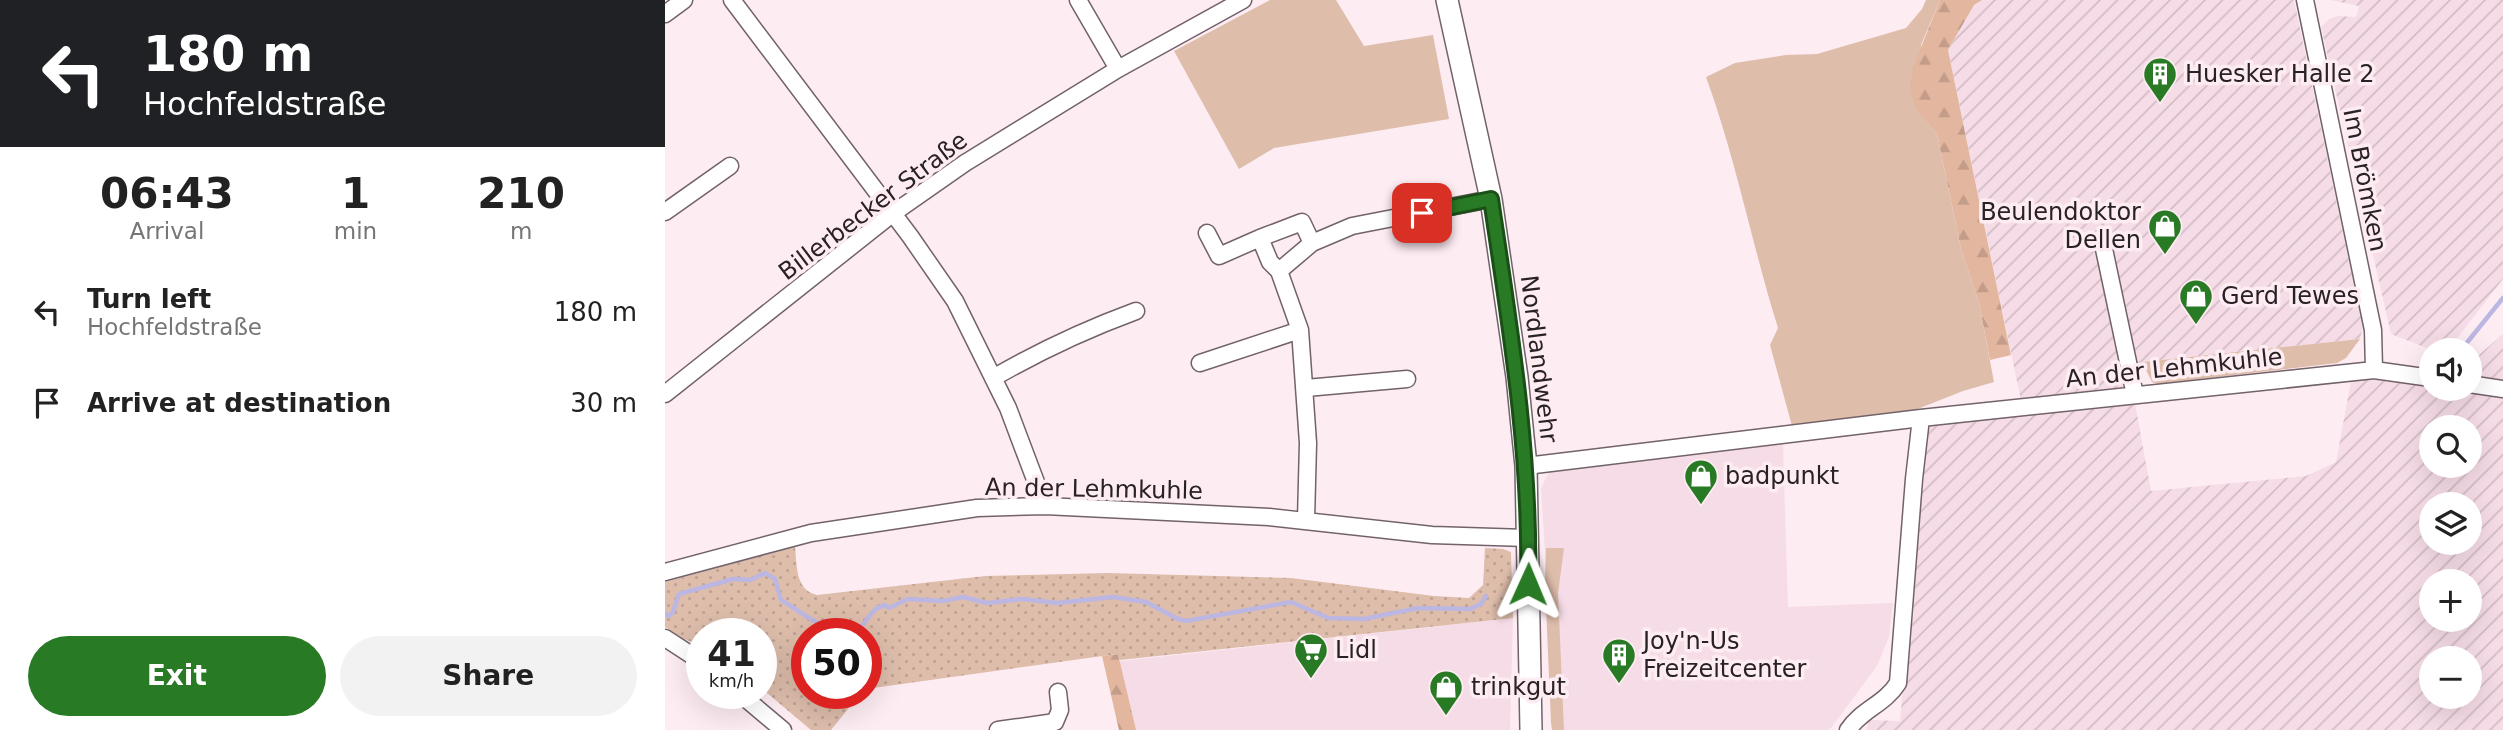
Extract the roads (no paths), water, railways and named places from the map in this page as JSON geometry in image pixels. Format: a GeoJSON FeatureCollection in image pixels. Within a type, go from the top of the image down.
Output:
{"type":"FeatureCollection","features":[{"type":"Feature","properties":{"kind":"main road","name":"Nordlandwehr"},"geometry":{"type":"LineString","coordinates":[[1447,0],[1491,199],[1517,377],[1526,466],[1531,730]]}},
{"type":"Feature","properties":{"kind":"street"},"geometry":{"type":"LineString","coordinates":[[665,13],[684,0]]}},
{"type":"Feature","properties":{"kind":"street"},"geometry":{"type":"LineString","coordinates":[[732,0],[955,300],[1008,408],[1045,506]]}},
{"type":"Feature","properties":{"kind":"street"},"geometry":{"type":"LineString","coordinates":[[1078,0],[1118,69]]}},
{"type":"Feature","properties":{"kind":"street","name":"Billerbecker Straße"},"geometry":{"type":"LineString","coordinates":[[665,394],[891,214],[965,163],[1118,69],[1243,0]]}},
{"type":"Feature","properties":{"kind":"street","name":"Im Brömken"},"geometry":{"type":"LineString","coordinates":[[2305,0],[2373,330],[2374,370]]}},
{"type":"Feature","properties":{"kind":"street"},"geometry":{"type":"LineString","coordinates":[[665,212],[730,166]]}},
{"type":"Feature","properties":{"kind":"street"},"geometry":{"type":"LineString","coordinates":[[1279,271],[1312,243],[1352,226],[1491,199]]}},
{"type":"Feature","properties":{"kind":"street"},"geometry":{"type":"LineString","coordinates":[[1207,233],[1219,256],[1302,222],[1312,243]]}},
{"type":"Feature","properties":{"kind":"street"},"geometry":{"type":"LineString","coordinates":[[1260,238],[1270,262],[1279,271],[1300,330],[1308,443],[1306,520]]}},
{"type":"Feature","properties":{"kind":"street"},"geometry":{"type":"LineString","coordinates":[[2104,249],[2135,395]]}},
{"type":"Feature","properties":{"kind":"street"},"geometry":{"type":"LineString","coordinates":[[993,378],[1104,323],[1136,311]]}},
{"type":"Feature","properties":{"kind":"street"},"geometry":{"type":"LineString","coordinates":[[1200,363],[1300,330]]}},
{"type":"Feature","properties":{"kind":"street","name":"An der Lehmkuhle"},"geometry":{"type":"LineString","coordinates":[[1526,466],[1921,418],[2374,370],[2419,376]]}},
{"type":"Feature","properties":{"kind":"street"},"geometry":{"type":"LineString","coordinates":[[1305,388],[1407,379]]}},
{"type":"Feature","properties":{"kind":"street"},"geometry":{"type":"LineString","coordinates":[[2482,386],[2503,389]]}},
{"type":"Feature","properties":{"kind":"street"},"geometry":{"type":"LineString","coordinates":[[1849,730],[1864,713],[1891,695],[1898,683],[1913,479],[1921,418]]}},
{"type":"Feature","properties":{"kind":"street","name":"An der Lehmkuhle"},"geometry":{"type":"LineString","coordinates":[[665,572],[811,533],[977,508],[1045,506],[1306,520],[1431,535],[1528,538]]}},
{"type":"Feature","properties":{"kind":"street"},"geometry":{"type":"LineString","coordinates":[[665,638],[686,652]]}},
{"type":"Feature","properties":{"kind":"street"},"geometry":{"type":"LineString","coordinates":[[999,730],[1055,722],[1060,710],[1058,692]]}},
{"type":"Feature","properties":{"kind":"street"},"geometry":{"type":"LineString","coordinates":[[758,709],[783,730]]}},
{"type":"Feature","properties":{"kind":"waterway"},"geometry":{"type":"LineString","coordinates":[[2471,338],[2503,298]]}},
{"type":"Feature","properties":{"kind":"waterway"},"geometry":{"type":"LineString","coordinates":[[665,614],[669,616],[673,612],[679,594],[733,579],[750,580],[765,573],[775,579],[781,600],[821,625],[843,633],[853,632],[861,627],[881,606],[889,608],[908,599],[943,601],[963,597],[987,603],[1022,599],[1057,603],[1113,597],[1146,602],[1186,621],[1291,602],[1328,618],[1364,619],[1418,608],[1470,609],[1481,604],[1486,596]]}},
{"type":"Feature","properties":{"kind":"place","name":"Huesker Halle 2"},"geometry":{"type":"Point","coordinates":[2160,104]}},
{"type":"Feature","properties":{"kind":"place","name":"Beulendoktor Dellen"},"geometry":{"type":"Point","coordinates":[2165,256]}},
{"type":"Feature","properties":{"kind":"place","name":"Gerd Tewes"},"geometry":{"type":"Point","coordinates":[2196,326]}},
{"type":"Feature","properties":{"kind":"place","name":"badpunkt"},"geometry":{"type":"Point","coordinates":[1701,506]}},
{"type":"Feature","properties":{"kind":"place","name":"Lidl"},"geometry":{"type":"Point","coordinates":[1311,680]}},
{"type":"Feature","properties":{"kind":"place","name":"Joy'n-Us Freizeitcenter"},"geometry":{"type":"Point","coordinates":[1619,685]}},
{"type":"Feature","properties":{"kind":"place","name":"trinkgut"},"geometry":{"type":"Point","coordinates":[1446,717]}}]}
